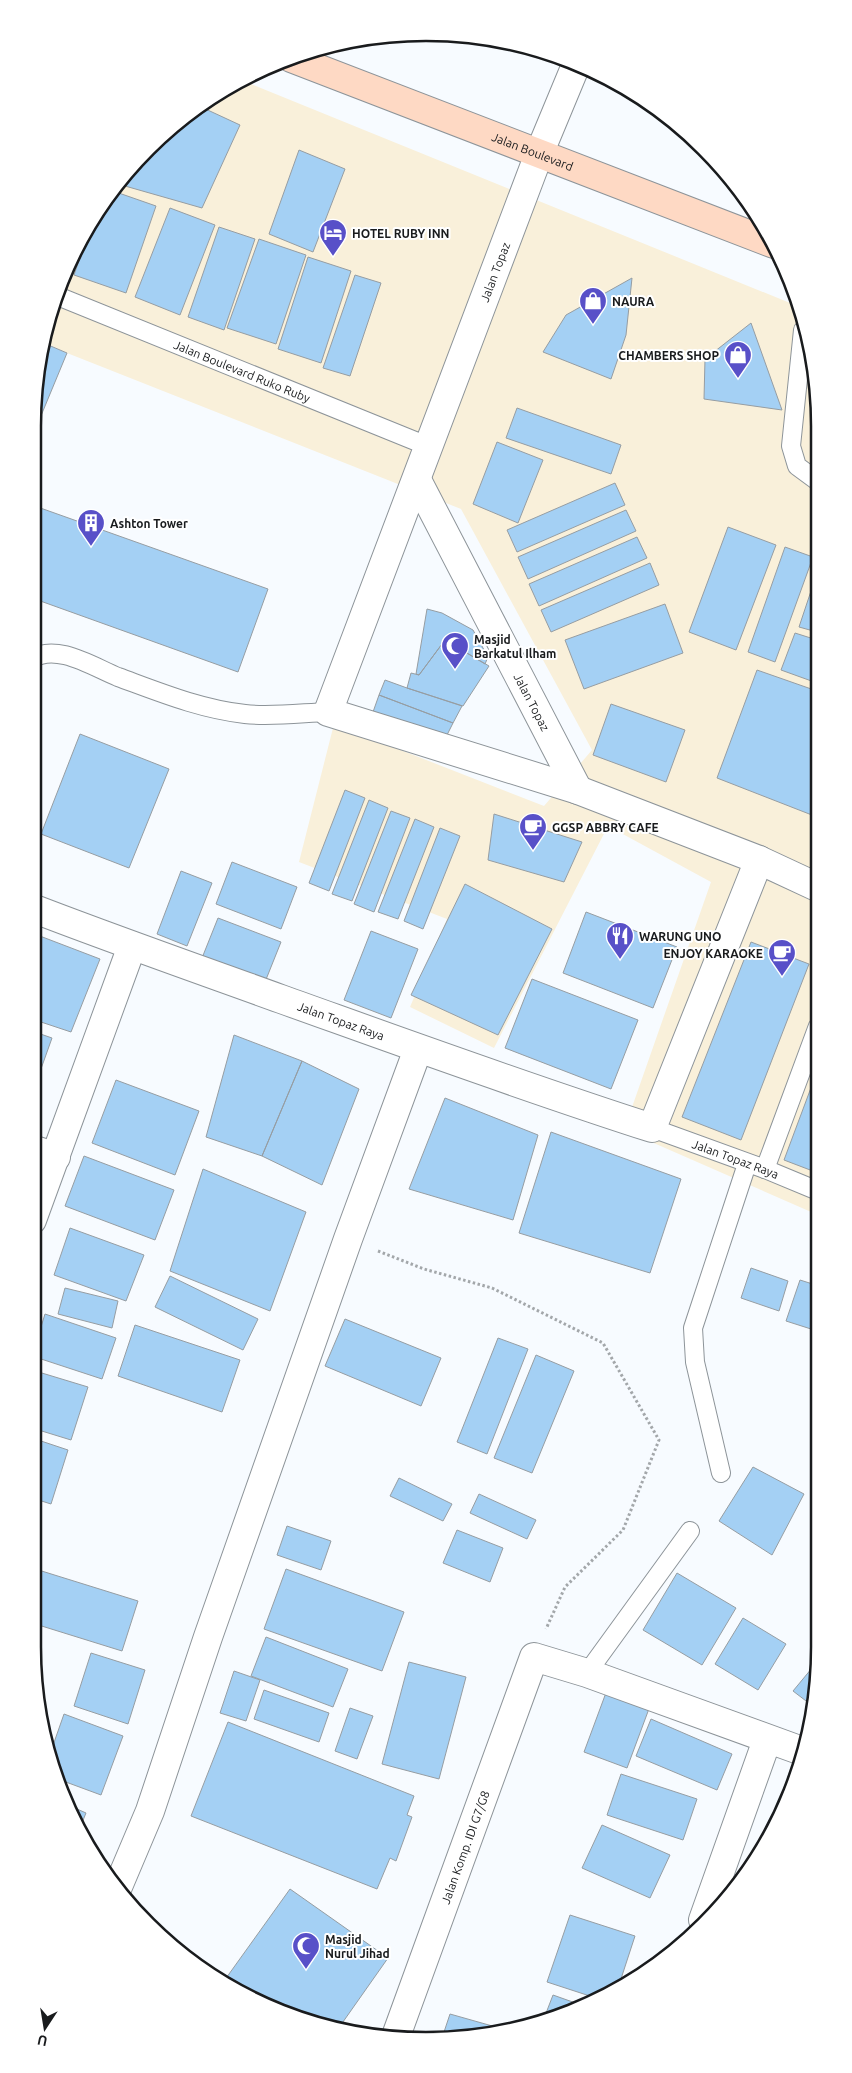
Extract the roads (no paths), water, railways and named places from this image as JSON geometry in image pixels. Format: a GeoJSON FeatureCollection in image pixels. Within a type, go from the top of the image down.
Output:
{"type":"FeatureCollection","features":[{"type":"Feature","properties":{"kind":"street","name":"Jalan Boulevard"},"geometry":{"type":"LineString","coordinates":[[302,62],[762,239]]}},
{"type":"Feature","properties":{"kind":"street","name":"Jalan Topaz"},"geometry":{"type":"LineString","coordinates":[[328,712],[539,154],[573,71]]}},
{"type":"Feature","properties":{"kind":"street","name":"Jalan Topaz"},"geometry":{"type":"LineString","coordinates":[[417,480],[578,790]]}},
{"type":"Feature","properties":{"kind":"street"},"geometry":{"type":"LineString","coordinates":[[328,712],[578,790],[760,860],[811,884]]}},
{"type":"Feature","properties":{"kind":"street"},"geometry":{"type":"LineString","coordinates":[[652,1128],[760,860]]}},
{"type":"Feature","properties":{"kind":"street","name":"Jalan Topaz Raya"},"geometry":{"type":"LineString","coordinates":[[41,911],[418,1049],[563,1100],[652,1128]]}},
{"type":"Feature","properties":{"kind":"street"},"geometry":{"type":"LineString","coordinates":[[41,1170],[44,1153],[132,946]]}},
{"type":"Feature","properties":{"kind":"street"},"geometry":{"type":"LineString","coordinates":[[121,1881],[150,1811],[208,1637],[348,1239],[418,1049]]}},
{"type":"Feature","properties":{"kind":"street","name":"Jalan Komp. IDI G7/G8"},"geometry":{"type":"LineString","coordinates":[[398,2031],[534,1658],[587,1673]]}},
{"type":"Feature","properties":{"kind":"street"},"geometry":{"type":"LineString","coordinates":[[587,1673],[797,1749]]}},
{"type":"Feature","properties":{"kind":"street"},"geometry":{"type":"LineString","coordinates":[[707,1910],[767,1740]]}},
{"type":"Feature","properties":{"kind":"lane","name":"Jalan Boulevard Ruko Ruby"},"geometry":{"type":"LineString","coordinates":[[63,298],[430,446]]}},
{"type":"Feature","properties":{"kind":"lane"},"geometry":{"type":"LineString","coordinates":[[802,344],[791,446],[797,466],[811,476]]}},
{"type":"Feature","properties":{"kind":"lane"},"geometry":{"type":"LineString","coordinates":[[41,656],[62,653],[115,676],[197,706],[246,715],[328,712]]}},
{"type":"Feature","properties":{"kind":"lane"},"geometry":{"type":"LineString","coordinates":[[765,1169],[811,1045]]}},
{"type":"Feature","properties":{"kind":"lane","name":"Jalan Topaz Raya"},"geometry":{"type":"LineString","coordinates":[[652,1128],[765,1169],[811,1188]]}},
{"type":"Feature","properties":{"kind":"lane"},"geometry":{"type":"LineString","coordinates":[[721,1473],[695,1362],[693,1328],[747,1164]]}},
{"type":"Feature","properties":{"kind":"lane"},"geometry":{"type":"LineString","coordinates":[[587,1673],[690,1531]]}},
{"type":"Feature","properties":{"kind":"place","name":"HOTEL RUBY INN"},"geometry":{"type":"Point","coordinates":[333,257]}},
{"type":"Feature","properties":{"kind":"place","name":"NAURA"},"geometry":{"type":"Point","coordinates":[593,325]}},
{"type":"Feature","properties":{"kind":"place","name":"CHAMBERS SHOP"},"geometry":{"type":"Point","coordinates":[738,379]}},
{"type":"Feature","properties":{"kind":"place","name":"Ashton Tower"},"geometry":{"type":"Point","coordinates":[91,547]}},
{"type":"Feature","properties":{"kind":"place","name":"Masjid Barkatul Ilham"},"geometry":{"type":"Point","coordinates":[455,670]}},
{"type":"Feature","properties":{"kind":"place","name":"GGSP ABBRY CAFE"},"geometry":{"type":"Point","coordinates":[533,851]}},
{"type":"Feature","properties":{"kind":"place","name":"WARUNG UNO"},"geometry":{"type":"Point","coordinates":[620,960]}},
{"type":"Feature","properties":{"kind":"place","name":"ENJOY KARAOKE"},"geometry":{"type":"Point","coordinates":[782,977]}},
{"type":"Feature","properties":{"kind":"place","name":"Masjid Nurul Jihad"},"geometry":{"type":"Point","coordinates":[306,1970]}}]}
